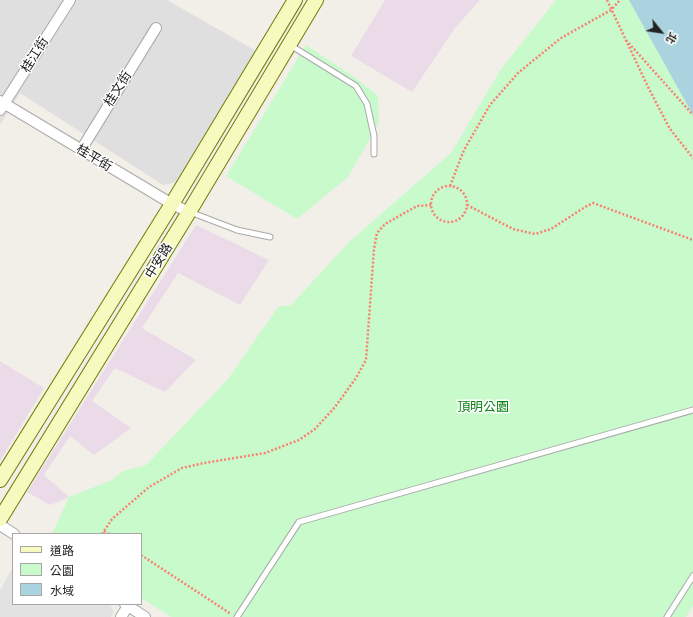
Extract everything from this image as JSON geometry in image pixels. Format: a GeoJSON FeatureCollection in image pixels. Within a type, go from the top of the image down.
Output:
{"type":"FeatureCollection","features":[{"type":"Feature","properties":{"kind":"street","name":"桂江街"},"geometry":{"type":"LineString","coordinates":[[1,105],[70,0]]}},
{"type":"Feature","properties":{"kind":"street","name":"中安路"},"geometry":{"type":"LineString","coordinates":[[0,480],[172,204],[295,0]]}},
{"type":"Feature","properties":{"kind":"street","name":"中安路"},"geometry":{"type":"LineString","coordinates":[[0,519],[189,212],[316,0]]}},
{"type":"Feature","properties":{"kind":"street","name":"桂文街"},"geometry":{"type":"LineString","coordinates":[[81,150],[156,28]]}},
{"type":"Feature","properties":{"kind":"street","name":"桂平街"},"geometry":{"type":"LineString","coordinates":[[1,105],[172,204],[189,212]]}},
{"type":"Feature","properties":{"kind":"street"},"geometry":{"type":"LineString","coordinates":[[0,525],[12,533]]}},
{"type":"Feature","properties":{"kind":"street"},"geometry":{"type":"LineString","coordinates":[[121,617],[126,605],[145,617]]}},
{"type":"Feature","properties":{"kind":"lane"},"geometry":{"type":"LineString","coordinates":[[289,44],[356,86],[367,104],[374,136],[374,154]]}},
{"type":"Feature","properties":{"kind":"lane"},"geometry":{"type":"LineString","coordinates":[[189,212],[237,230],[270,237]]}},
{"type":"Feature","properties":{"kind":"lane"},"geometry":{"type":"LineString","coordinates":[[236,617],[299,522],[693,410]]}},
{"type":"Feature","properties":{"kind":"lane"},"geometry":{"type":"LineString","coordinates":[[667,617],[693,576]]}},
{"type":"Feature","properties":{"kind":"path"},"geometry":{"type":"LineString","coordinates":[[607,0],[670,129],[693,158]]}},
{"type":"Feature","properties":{"kind":"path"},"geometry":{"type":"LineString","coordinates":[[450,186],[464,150],[490,105],[518,73],[561,38],[611,10],[620,0]]}},
{"type":"Feature","properties":{"kind":"path"},"geometry":{"type":"LineString","coordinates":[[624,36],[693,115]]}},
{"type":"Feature","properties":{"kind":"path"},"geometry":{"type":"LineString","coordinates":[[450,186],[460,190],[466,200],[467,205],[462,216],[457,220],[452,221],[440,219],[433,211],[431,205],[432,199],[439,190],[450,186]]}},
{"type":"Feature","properties":{"kind":"path"},"geometry":{"type":"LineString","coordinates":[[467,205],[513,229],[535,234],[551,229],[593,203],[693,240]]}},
{"type":"Feature","properties":{"kind":"path"},"geometry":{"type":"LineString","coordinates":[[107,533],[104,531],[112,519],[149,487],[182,468],[265,453],[299,440],[315,430],[335,407],[356,378],[366,360],[374,250],[377,233],[385,224],[417,206],[431,205]]}},
{"type":"Feature","properties":{"kind":"path"},"geometry":{"type":"LineString","coordinates":[[142,556],[236,617]]}},
{"type":"Feature","properties":{"kind":"shaded area"},"geometry":{"type":"Polygon","coordinates":[[[0,0],[167,0],[258,52],[178,182],[163,185],[20,93],[0,125],[0,0]]]}},
{"type":"Feature","properties":{"kind":"shaded area"},"geometry":{"type":"Polygon","coordinates":[[[385,0],[480,0],[455,28],[412,92],[351,56],[385,0]]]}},
{"type":"Feature","properties":{"kind":"shaded area"},"geometry":{"type":"Polygon","coordinates":[[[196,225],[269,260],[240,305],[178,273],[142,328],[196,360],[165,392],[115,368],[92,401],[131,428],[94,455],[70,436],[44,475],[69,497],[50,505],[27,492],[196,225]]]}},
{"type":"Feature","properties":{"kind":"shaded area"},"geometry":{"type":"Polygon","coordinates":[[[0,361],[44,388],[0,461],[0,361]]]}},
{"type":"Feature","properties":{"kind":"shaded area"},"geometry":{"type":"Polygon","coordinates":[[[12,569],[12,605],[110,605],[114,612],[111,617],[0,617],[0,590],[12,569]]]}},
{"type":"Feature","properties":{"kind":"green space","name":"頂明公園"},"geometry":{"type":"Polygon","coordinates":[[[556,0],[647,0],[693,91],[693,606],[686,617],[171,617],[142,599],[142,533],[52,533],[69,497],[112,480],[123,471],[146,465],[228,379],[278,307],[291,305],[350,241],[451,153],[501,69],[556,0]]]}},
{"type":"Feature","properties":{"kind":"green space"},"geometry":{"type":"Polygon","coordinates":[[[306,45],[357,79],[378,96],[379,123],[348,177],[297,219],[226,176],[306,45]]]}},
{"type":"Feature","properties":{"kind":"water"},"geometry":{"type":"Polygon","coordinates":[[[629,0],[693,0],[693,115],[629,0]]]}}]}
